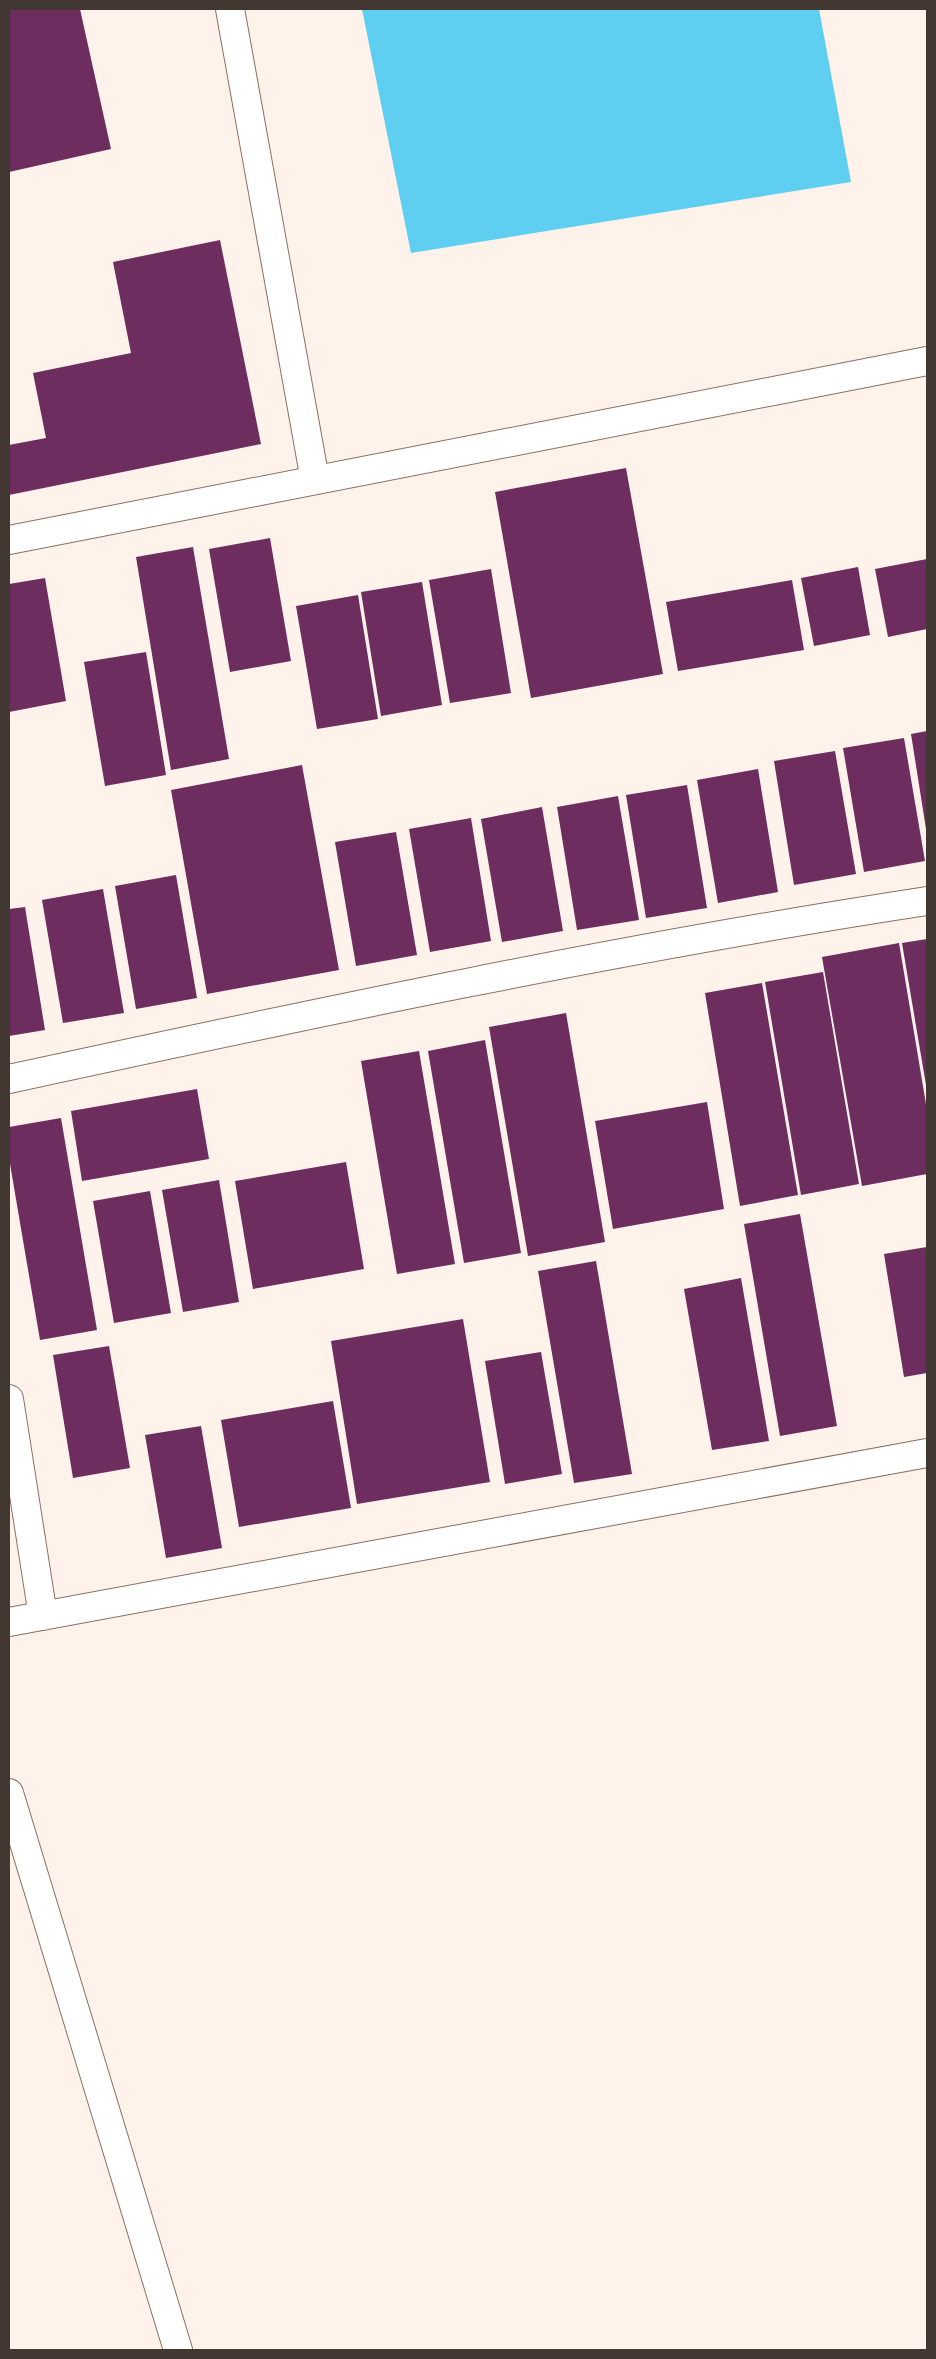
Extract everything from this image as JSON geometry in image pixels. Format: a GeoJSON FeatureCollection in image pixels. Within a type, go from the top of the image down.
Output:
{"type":"FeatureCollection","features":[{"type":"Feature","properties":{"kind":"street"},"geometry":{"type":"LineString","coordinates":[[230,9],[315,480]]}},
{"type":"Feature","properties":{"kind":"street"},"geometry":{"type":"LineString","coordinates":[[9,540],[927,361]]}},
{"type":"Feature","properties":{"kind":"street"},"geometry":{"type":"LineString","coordinates":[[9,1079],[398,995],[787,922],[927,901]]}},
{"type":"Feature","properties":{"kind":"street"},"geometry":{"type":"LineString","coordinates":[[9,1399],[43,1616]]}},
{"type":"Feature","properties":{"kind":"street"},"geometry":{"type":"LineString","coordinates":[[9,1622],[927,1453]]}},
{"type":"Feature","properties":{"kind":"street"},"geometry":{"type":"LineString","coordinates":[[9,1793],[178,2350]]}},
{"type":"Feature","properties":{"kind":"water"},"geometry":{"type":"Polygon","coordinates":[[[362,9],[819,9],[851,182],[411,253],[362,9]]]}},
{"type":"Feature","properties":{"kind":"building"},"geometry":{"type":"Polygon","coordinates":[[[9,9],[80,9],[111,149],[9,172],[9,9]]]}},
{"type":"Feature","properties":{"kind":"building"},"geometry":{"type":"Polygon","coordinates":[[[220,240],[261,444],[9,495],[9,445],[46,438],[33,373],[131,353],[113,262],[220,240]]]}},
{"type":"Feature","properties":{"kind":"building"},"geometry":{"type":"Polygon","coordinates":[[[626,468],[663,674],[531,698],[495,492],[626,468]]]}},
{"type":"Feature","properties":{"kind":"building"},"geometry":{"type":"Polygon","coordinates":[[[270,538],[291,661],[230,672],[209,549],[270,538]]]}},
{"type":"Feature","properties":{"kind":"building"},"geometry":{"type":"Polygon","coordinates":[[[193,547],[229,759],[171,770],[136,557],[193,547]]]}},
{"type":"Feature","properties":{"kind":"building"},"geometry":{"type":"Polygon","coordinates":[[[927,559],[927,629],[888,637],[875,569],[927,559]]]}},
{"type":"Feature","properties":{"kind":"building"},"geometry":{"type":"Polygon","coordinates":[[[858,567],[870,635],[814,646],[801,578],[858,567]]]}},
{"type":"Feature","properties":{"kind":"building"},"geometry":{"type":"Polygon","coordinates":[[[491,569],[511,693],[450,703],[429,580],[491,569]]]}},
{"type":"Feature","properties":{"kind":"building"},"geometry":{"type":"Polygon","coordinates":[[[45,578],[66,701],[9,712],[9,584],[45,578]]]}},
{"type":"Feature","properties":{"kind":"building"},"geometry":{"type":"Polygon","coordinates":[[[792,580],[804,650],[678,671],[666,602],[792,580]]]}},
{"type":"Feature","properties":{"kind":"building"},"geometry":{"type":"Polygon","coordinates":[[[422,582],[442,705],[381,716],[361,592],[422,582]]]}},
{"type":"Feature","properties":{"kind":"building"},"geometry":{"type":"Polygon","coordinates":[[[358,595],[378,719],[317,729],[296,606],[358,595]]]}},
{"type":"Feature","properties":{"kind":"building"},"geometry":{"type":"Polygon","coordinates":[[[146,652],[166,775],[105,786],[84,662],[146,652]]]}},
{"type":"Feature","properties":{"kind":"building"},"geometry":{"type":"Polygon","coordinates":[[[927,731],[927,829],[926,829],[911,734],[927,731]]]}},
{"type":"Feature","properties":{"kind":"building"},"geometry":{"type":"Polygon","coordinates":[[[904,738],[925,861],[864,872],[843,748],[904,738]]]}},
{"type":"Feature","properties":{"kind":"building"},"geometry":{"type":"Polygon","coordinates":[[[835,751],[856,874],[794,885],[774,761],[835,751]]]}},
{"type":"Feature","properties":{"kind":"building"},"geometry":{"type":"Polygon","coordinates":[[[302,765],[339,970],[207,994],[171,790],[302,765]]]}},
{"type":"Feature","properties":{"kind":"building"},"geometry":{"type":"Polygon","coordinates":[[[758,769],[778,892],[718,903],[697,780],[758,769]]]}},
{"type":"Feature","properties":{"kind":"building"},"geometry":{"type":"Polygon","coordinates":[[[687,785],[707,908],[646,918],[626,795],[687,785]]]}},
{"type":"Feature","properties":{"kind":"building"},"geometry":{"type":"Polygon","coordinates":[[[618,796],[639,920],[577,930],[557,807],[618,796]]]}},
{"type":"Feature","properties":{"kind":"building"},"geometry":{"type":"Polygon","coordinates":[[[542,807],[563,931],[502,942],[481,819],[542,807]]]}},
{"type":"Feature","properties":{"kind":"building"},"geometry":{"type":"Polygon","coordinates":[[[471,818],[491,941],[430,952],[409,829],[471,818]]]}},
{"type":"Feature","properties":{"kind":"building"},"geometry":{"type":"Polygon","coordinates":[[[396,832],[417,955],[356,966],[335,842],[396,832]]]}},
{"type":"Feature","properties":{"kind":"building"},"geometry":{"type":"Polygon","coordinates":[[[176,875],[197,998],[136,1009],[115,886],[176,875]]]}},
{"type":"Feature","properties":{"kind":"building"},"geometry":{"type":"Polygon","coordinates":[[[103,889],[124,1013],[63,1023],[42,900],[103,889]]]}},
{"type":"Feature","properties":{"kind":"building"},"geometry":{"type":"Polygon","coordinates":[[[25,907],[45,1030],[9,1036],[9,909],[25,907]]]}},
{"type":"Feature","properties":{"kind":"building"},"geometry":{"type":"Polygon","coordinates":[[[927,939],[927,1085],[926,1085],[902,943],[927,939]]]}},
{"type":"Feature","properties":{"kind":"building"},"geometry":{"type":"Polygon","coordinates":[[[899,943],[927,1110],[927,1174],[862,1186],[822,957],[899,943]]]}},
{"type":"Feature","properties":{"kind":"building"},"geometry":{"type":"Polygon","coordinates":[[[823,972],[859,1184],[801,1195],[765,982],[823,972]]]}},
{"type":"Feature","properties":{"kind":"building"},"geometry":{"type":"Polygon","coordinates":[[[762,983],[798,1195],[740,1206],[705,993],[762,983]]]}},
{"type":"Feature","properties":{"kind":"building"},"geometry":{"type":"Polygon","coordinates":[[[566,1013],[605,1242],[528,1256],[489,1027],[566,1013]]]}},
{"type":"Feature","properties":{"kind":"building"},"geometry":{"type":"Polygon","coordinates":[[[485,1040],[521,1253],[464,1263],[428,1051],[485,1040]]]}},
{"type":"Feature","properties":{"kind":"building"},"geometry":{"type":"Polygon","coordinates":[[[419,1051],[455,1264],[397,1274],[361,1061],[419,1051]]]}},
{"type":"Feature","properties":{"kind":"building"},"geometry":{"type":"Polygon","coordinates":[[[197,1089],[209,1159],[82,1181],[71,1111],[197,1089]]]}},
{"type":"Feature","properties":{"kind":"building"},"geometry":{"type":"Polygon","coordinates":[[[707,1102],[724,1209],[613,1229],[595,1121],[707,1102]]]}},
{"type":"Feature","properties":{"kind":"building"},"geometry":{"type":"Polygon","coordinates":[[[61,1118],[97,1330],[40,1340],[9,1158],[9,1127],[61,1118]]]}},
{"type":"Feature","properties":{"kind":"building"},"geometry":{"type":"Polygon","coordinates":[[[346,1162],[364,1269],[253,1289],[235,1181],[346,1162]]]}},
{"type":"Feature","properties":{"kind":"building"},"geometry":{"type":"Polygon","coordinates":[[[219,1180],[239,1302],[183,1312],[162,1190],[219,1180]]]}},
{"type":"Feature","properties":{"kind":"building"},"geometry":{"type":"Polygon","coordinates":[[[150,1191],[171,1313],[114,1323],[93,1201],[150,1191]]]}},
{"type":"Feature","properties":{"kind":"building"},"geometry":{"type":"Polygon","coordinates":[[[800,1214],[837,1426],[780,1436],[744,1224],[800,1214]]]}},
{"type":"Feature","properties":{"kind":"building"},"geometry":{"type":"Polygon","coordinates":[[[927,1247],[927,1373],[904,1377],[884,1254],[927,1247]]]}},
{"type":"Feature","properties":{"kind":"building"},"geometry":{"type":"Polygon","coordinates":[[[596,1261],[632,1474],[574,1483],[538,1271],[596,1261]]]}},
{"type":"Feature","properties":{"kind":"building"},"geometry":{"type":"Polygon","coordinates":[[[741,1278],[769,1441],[712,1450],[684,1289],[741,1278]]]}},
{"type":"Feature","properties":{"kind":"building"},"geometry":{"type":"Polygon","coordinates":[[[463,1319],[490,1482],[357,1504],[331,1341],[463,1319]]]}},
{"type":"Feature","properties":{"kind":"building"},"geometry":{"type":"Polygon","coordinates":[[[109,1346],[130,1468],[73,1478],[53,1355],[109,1346]]]}},
{"type":"Feature","properties":{"kind":"building"},"geometry":{"type":"Polygon","coordinates":[[[541,1352],[562,1474],[505,1484],[485,1361],[541,1352]]]}},
{"type":"Feature","properties":{"kind":"building"},"geometry":{"type":"Polygon","coordinates":[[[333,1401],[351,1508],[239,1527],[221,1420],[333,1401]]]}},
{"type":"Feature","properties":{"kind":"building"},"geometry":{"type":"Polygon","coordinates":[[[201,1426],[222,1548],[166,1558],[145,1435],[201,1426]]]}}]}
